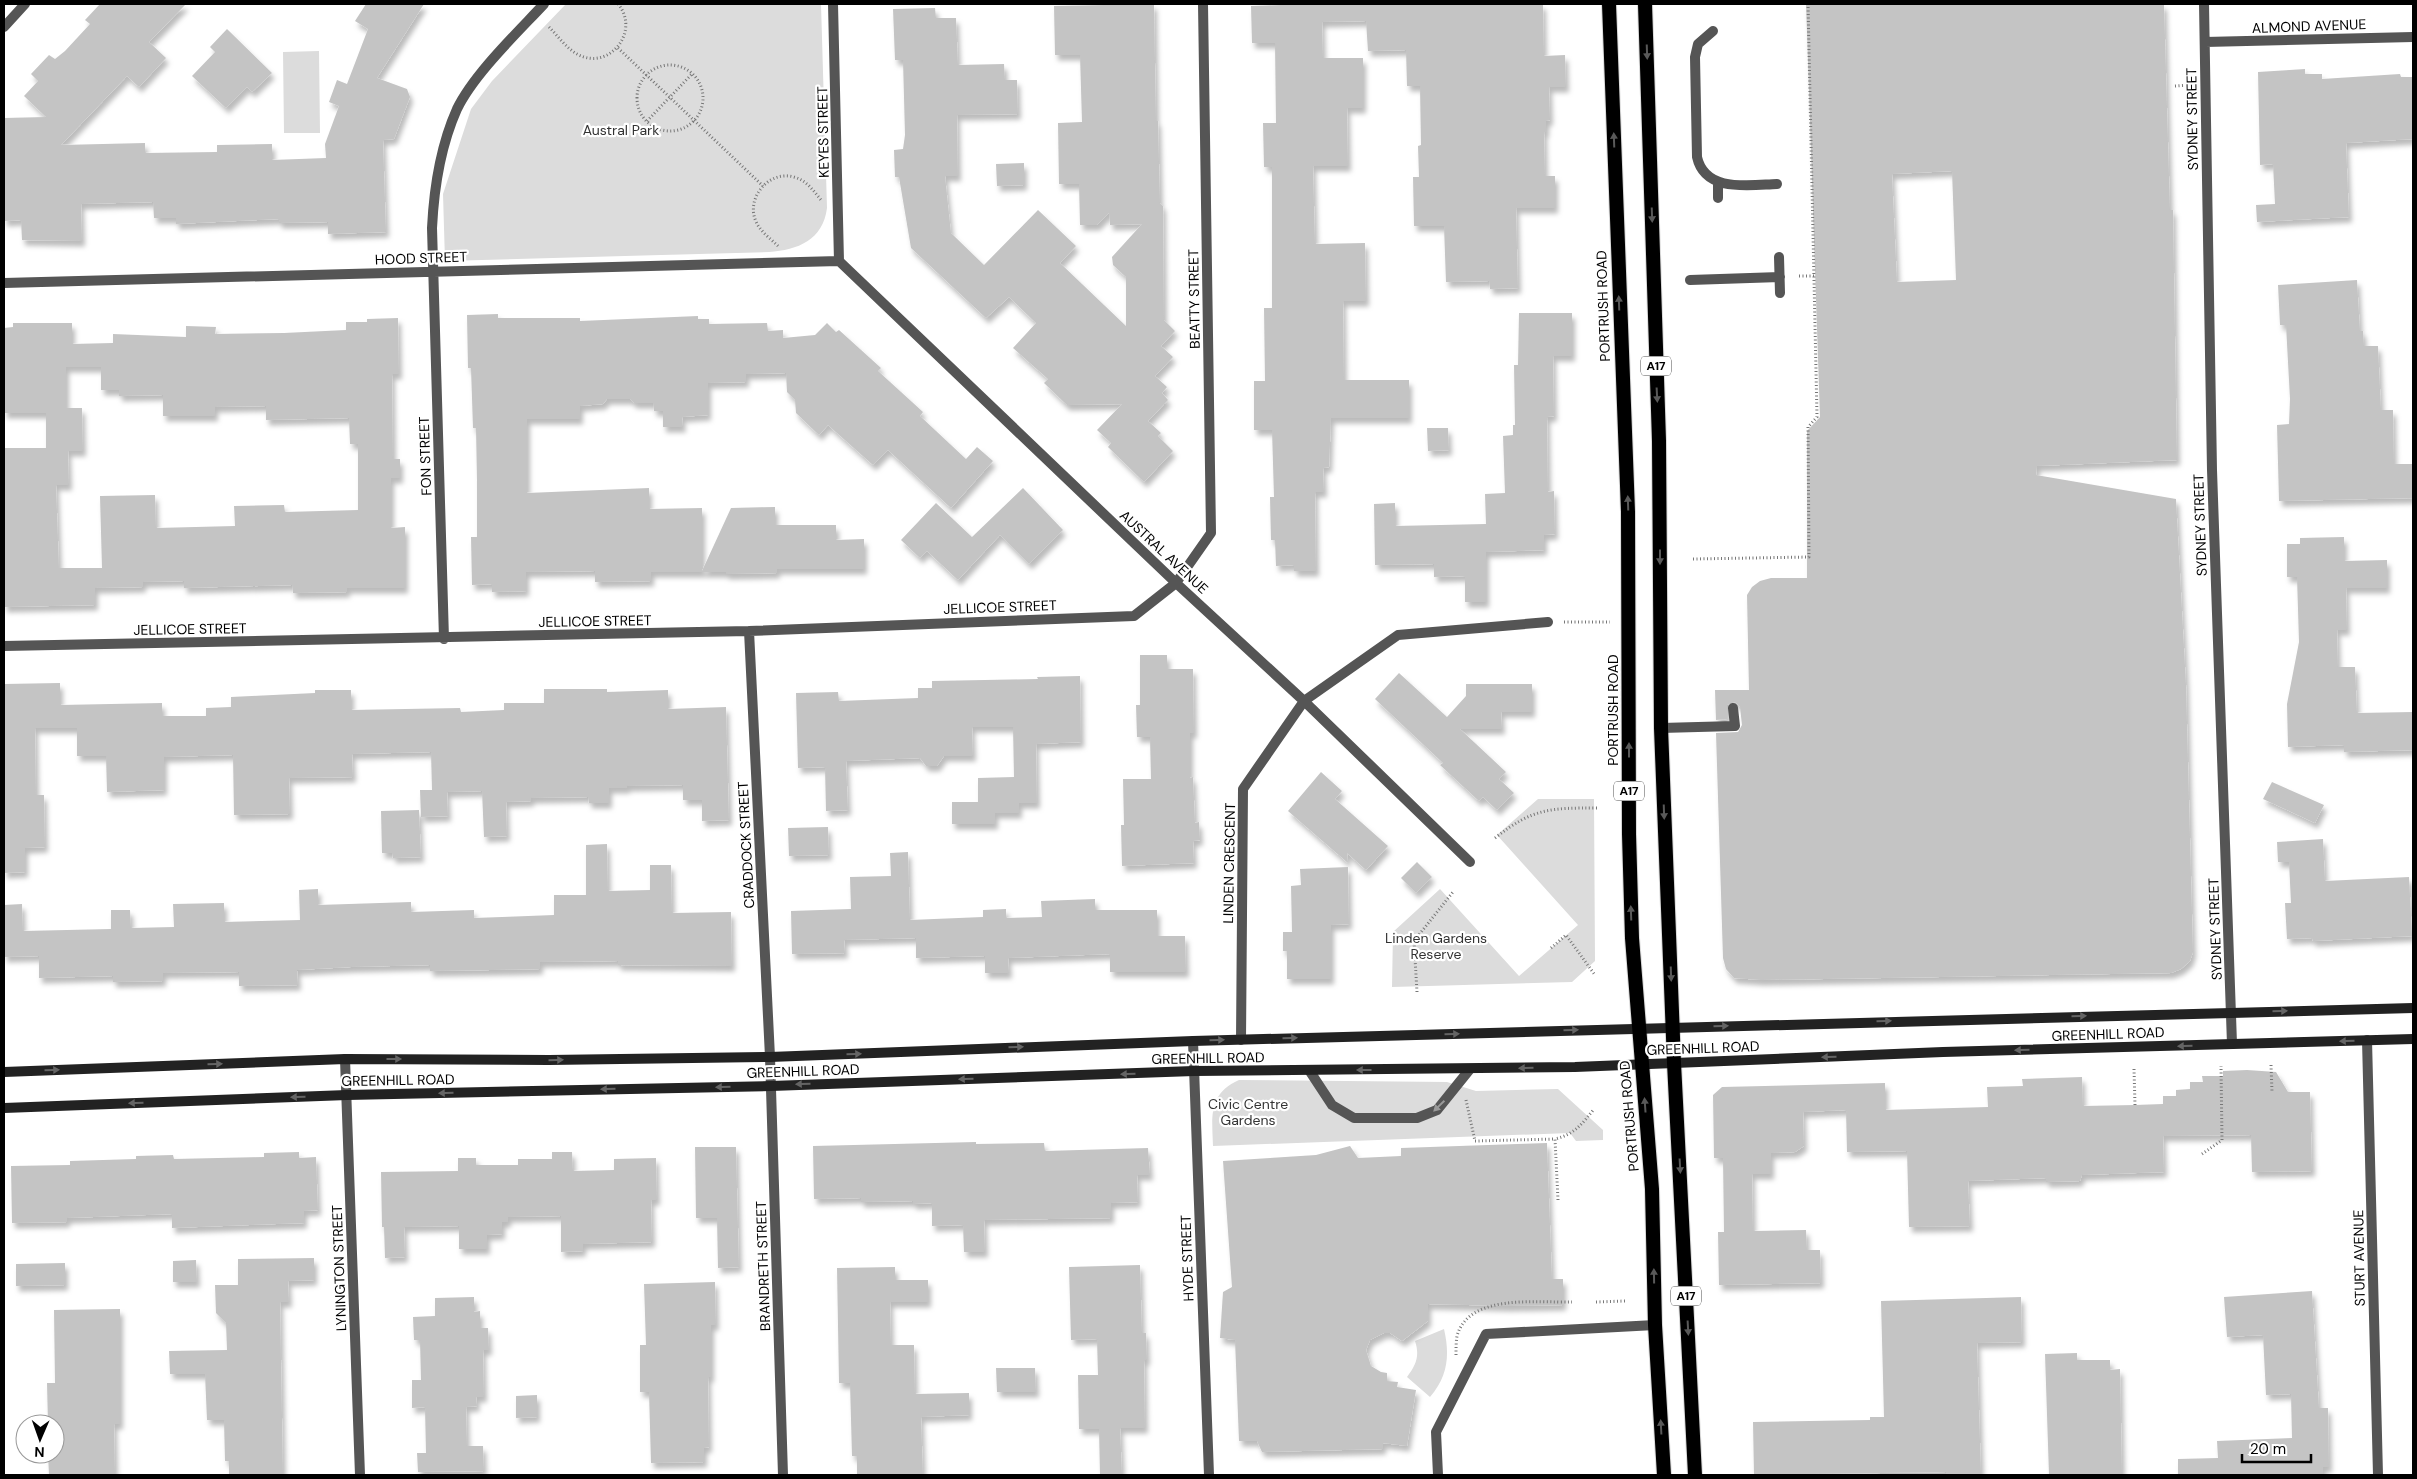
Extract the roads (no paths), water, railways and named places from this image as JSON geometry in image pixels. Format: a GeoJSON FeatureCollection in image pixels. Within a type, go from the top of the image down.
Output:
{"type":"FeatureCollection","features":[{"type":"Feature","properties":{"kind":"highway","name":"PORTRUSH ROAD"},"geometry":{"type":"LineString","coordinates":[[1609,4],[1628,512],[1629,834],[1632,938],[1652,1189],[1655,1325],[1664,1475]]}},
{"type":"Feature","properties":{"kind":"highway","name":"A17"},"geometry":{"type":"LineString","coordinates":[[1645,4],[1659,441],[1661,728],[1674,1063],[1695,1475]]}},
{"type":"Feature","properties":{"kind":"main road","name":"GREENHILL ROAD"},"geometry":{"type":"LineString","coordinates":[[4,1072],[345,1059],[549,1060],[770,1057],[1193,1041],[2413,1008]]}},
{"type":"Feature","properties":{"kind":"main road","name":"GREENHILL ROAD"},"geometry":{"type":"LineString","coordinates":[[4,1108],[347,1095],[771,1086],[1194,1071],[1470,1069],[1642,1065],[2413,1039]]}},
{"type":"Feature","properties":{"kind":"street"},"geometry":{"type":"LineString","coordinates":[[4,27],[25,4]]}},
{"type":"Feature","properties":{"kind":"street","name":"FON STREET"},"geometry":{"type":"LineString","coordinates":[[444,639],[432,228],[434,186],[444,148],[458,108],[485,69],[544,4]]}},
{"type":"Feature","properties":{"kind":"street","name":"KEYES STREET"},"geometry":{"type":"LineString","coordinates":[[833,4],[839,260]]}},
{"type":"Feature","properties":{"kind":"street","name":"BEATTY STREET"},"geometry":{"type":"LineString","coordinates":[[1176,583],[1211,533],[1203,4]]}},
{"type":"Feature","properties":{"kind":"street","name":"SYDNEY STREET"},"geometry":{"type":"LineString","coordinates":[[2204,4],[2212,470],[2232,1044]]}},
{"type":"Feature","properties":{"kind":"street"},"geometry":{"type":"LineString","coordinates":[[1713,31],[1698,44],[1695,57],[1697,157],[1699,167],[1706,175],[1718,182],[1730,185],[1777,184]]}},
{"type":"Feature","properties":{"kind":"street","name":"ALMOND AVENUE"},"geometry":{"type":"LineString","coordinates":[[2205,42],[2413,37]]}},
{"type":"Feature","properties":{"kind":"street"},"geometry":{"type":"LineString","coordinates":[[1718,182],[1718,198]]}},
{"type":"Feature","properties":{"kind":"street"},"geometry":{"type":"LineString","coordinates":[[1779,257],[1780,293]]}},
{"type":"Feature","properties":{"kind":"street","name":"HOOD STREET"},"geometry":{"type":"LineString","coordinates":[[4,284],[839,260]]}},
{"type":"Feature","properties":{"kind":"street","name":"AUSTRAL AVENUE"},"geometry":{"type":"LineString","coordinates":[[839,260],[1176,583],[1304,701],[1470,862]]}},
{"type":"Feature","properties":{"kind":"street"},"geometry":{"type":"LineString","coordinates":[[1690,280],[1780,277]]}},
{"type":"Feature","properties":{"kind":"street","name":"JELLICOE STREET"},"geometry":{"type":"LineString","coordinates":[[4,646],[444,639],[749,631],[1134,616],[1176,583]]}},
{"type":"Feature","properties":{"kind":"street","name":"LINDEN CRESCENT"},"geometry":{"type":"LineString","coordinates":[[1241,1040],[1243,789],[1304,701],[1398,635],[1548,622]]}},
{"type":"Feature","properties":{"kind":"street","name":"CRADDOCK STREET"},"geometry":{"type":"LineString","coordinates":[[749,631],[770,1057]]}},
{"type":"Feature","properties":{"kind":"street"},"geometry":{"type":"LineString","coordinates":[[1661,728],[1735,726],[1734,708]]}},
{"type":"Feature","properties":{"kind":"street","name":"STURT AVENUE"},"geometry":{"type":"LineString","coordinates":[[2367,1040],[2378,1475]]}},
{"type":"Feature","properties":{"kind":"street","name":"HYDE STREET"},"geometry":{"type":"LineString","coordinates":[[1193,1041],[1209,1475]]}},
{"type":"Feature","properties":{"kind":"street","name":"BRANDRETH STREET"},"geometry":{"type":"LineString","coordinates":[[770,1057],[784,1475]]}},
{"type":"Feature","properties":{"kind":"street","name":"LYNINGTON STREET"},"geometry":{"type":"LineString","coordinates":[[345,1059],[360,1475]]}},
{"type":"Feature","properties":{"kind":"street"},"geometry":{"type":"LineString","coordinates":[[1309,1070],[1332,1106],[1354,1118],[1417,1118],[1437,1110],[1470,1069]]}},
{"type":"Feature","properties":{"kind":"street"},"geometry":{"type":"LineString","coordinates":[[1438,1475],[1436,1432],[1486,1334],[1655,1325]]}},
{"type":"Feature","properties":{"kind":"park label","name":"Austral Park"},"geometry":{"type":"Point","coordinates":[621,130]}},
{"type":"Feature","properties":{"kind":"park label","name":"Linden Gardens Reserve"},"geometry":{"type":"Point","coordinates":[1436,946]}},
{"type":"Feature","properties":{"kind":"park label","name":"Civic Centre Gardens"},"geometry":{"type":"Point","coordinates":[1248,1112]}}]}
